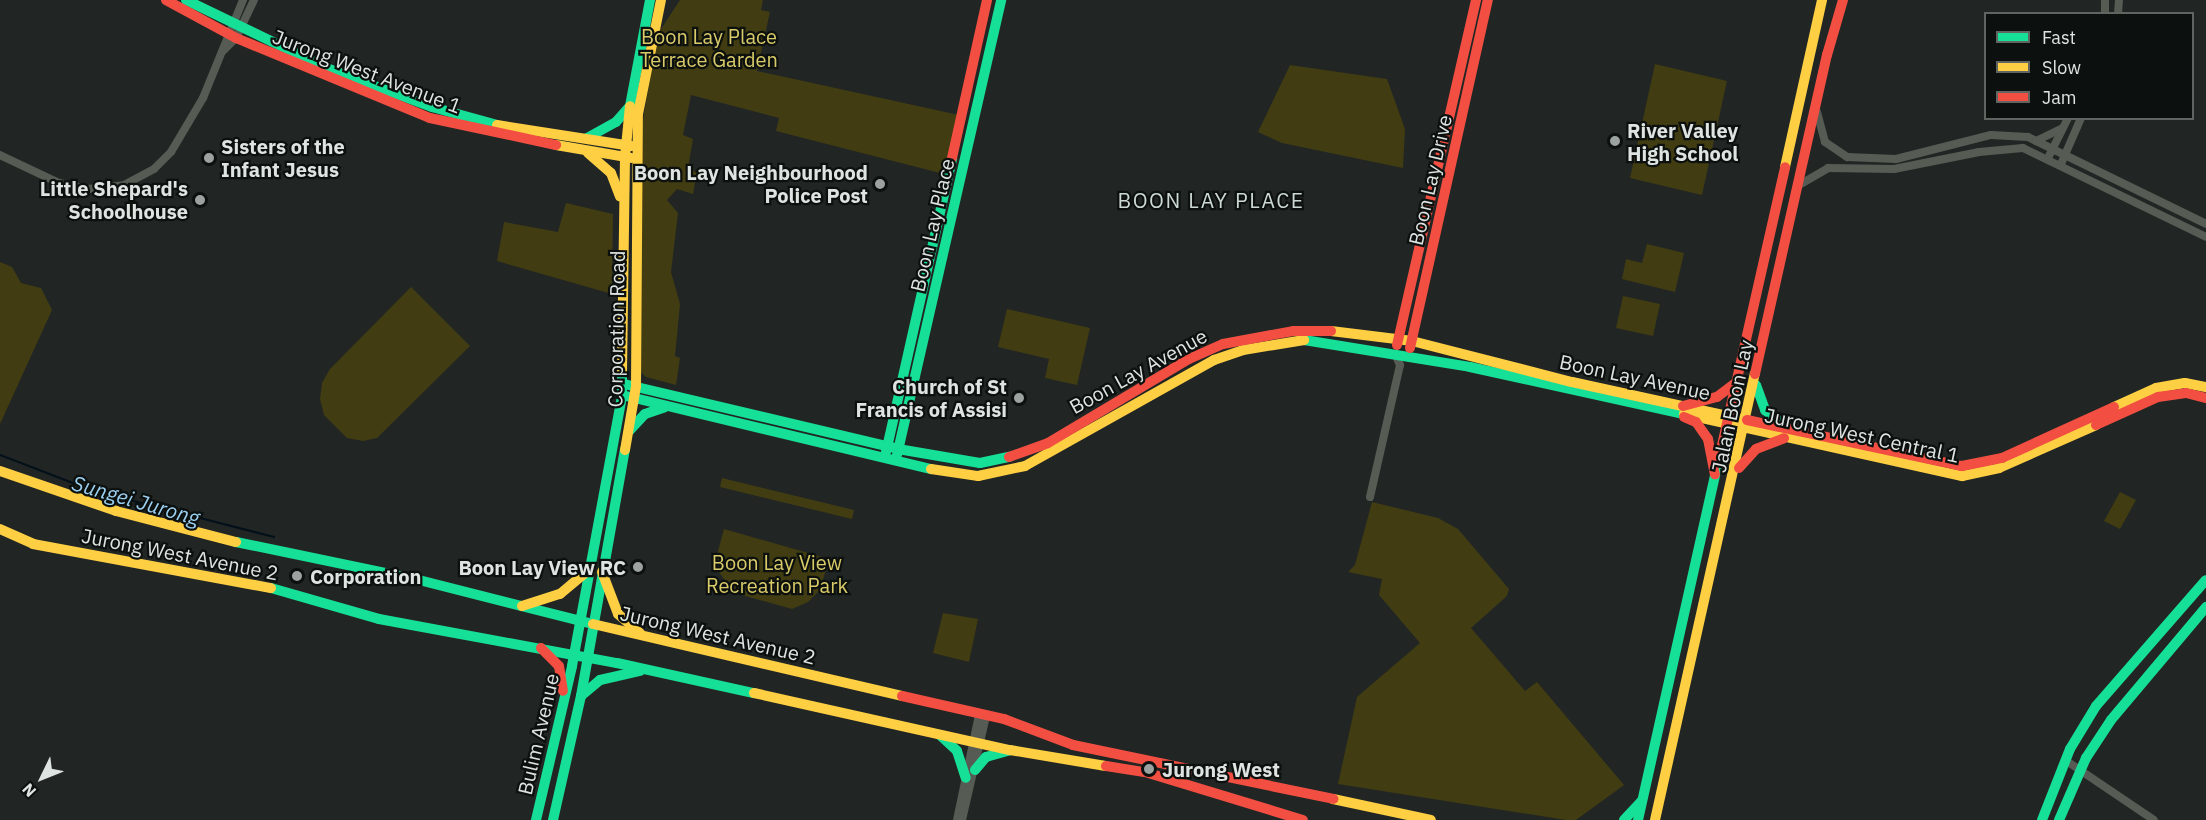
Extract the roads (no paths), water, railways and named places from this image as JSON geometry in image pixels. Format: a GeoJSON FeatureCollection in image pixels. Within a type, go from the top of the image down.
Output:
{"type":"FeatureCollection","features":[{"type":"Feature","properties":{"kind":"street","name":"Jurong West Avenue 1"},"geometry":{"type":"LineString","coordinates":[[166,0],[326,78],[430,118],[477,131],[631,158]]}},
{"type":"Feature","properties":{"kind":"street","name":"Jurong West Avenue 1"},"geometry":{"type":"LineString","coordinates":[[186,0],[234,32],[371,86],[432,107],[480,122],[632,146]]}},
{"type":"Feature","properties":{"kind":"street"},"geometry":{"type":"LineString","coordinates":[[234,32],[243,0]]}},
{"type":"Feature","properties":{"kind":"street"},"geometry":{"type":"LineString","coordinates":[[0,155],[71,186],[106,189],[124,185],[167,158],[198,107],[223,51],[254,0]]}},
{"type":"Feature","properties":{"kind":"street","name":"Corporation Road"},"geometry":{"type":"LineString","coordinates":[[632,146],[629,107],[650,0]]}},
{"type":"Feature","properties":{"kind":"street","name":"Corporation Road"},"geometry":{"type":"LineString","coordinates":[[587,657],[592,624],[595,569],[623,390],[622,206],[642,82],[662,0]]}},
{"type":"Feature","properties":{"kind":"street","name":"Boon Lay Place"},"geometry":{"type":"LineString","coordinates":[[892,453],[987,0]]}},
{"type":"Feature","properties":{"kind":"street","name":"Boon Lay Place"},"geometry":{"type":"LineString","coordinates":[[892,453],[1001,0]]}},
{"type":"Feature","properties":{"kind":"street","name":"Boon Lay Drive"},"geometry":{"type":"LineString","coordinates":[[1395,354],[1476,0]]}},
{"type":"Feature","properties":{"kind":"street","name":"Boon Lay Drive"},"geometry":{"type":"LineString","coordinates":[[1409,356],[1488,0]]}},
{"type":"Feature","properties":{"kind":"street","name":"Jalan Boon Lay"},"geometry":{"type":"LineString","coordinates":[[1638,820],[1730,421],[1773,207],[1822,0]]}},
{"type":"Feature","properties":{"kind":"street","name":"Jalan Boon Lay"},"geometry":{"type":"LineString","coordinates":[[1657,817],[1735,474],[1797,186],[1843,0]]}},
{"type":"Feature","properties":{"kind":"street"},"geometry":{"type":"LineString","coordinates":[[966,98],[978,102]]}},
{"type":"Feature","properties":{"kind":"street"},"geometry":{"type":"LineString","coordinates":[[586,138],[616,122],[629,107]]}},
{"type":"Feature","properties":{"kind":"street"},"geometry":{"type":"LineString","coordinates":[[1816,107],[1825,142],[1846,157],[1919,155],[1991,135],[2007,134],[2053,147],[2206,224]]}},
{"type":"Feature","properties":{"kind":"street"},"geometry":{"type":"LineString","coordinates":[[2048,158],[2067,120]]}},
{"type":"Feature","properties":{"kind":"street"},"geometry":{"type":"LineString","coordinates":[[2061,164],[2080,120]]}},
{"type":"Feature","properties":{"kind":"street"},"geometry":{"type":"LineString","coordinates":[[2036,141],[2064,127]]}},
{"type":"Feature","properties":{"kind":"street"},"geometry":{"type":"LineString","coordinates":[[1797,186],[1828,168],[1894,169],[2001,149],[2024,148],[2061,164],[2206,237]]}},
{"type":"Feature","properties":{"kind":"street"},"geometry":{"type":"LineString","coordinates":[[584,151],[611,173],[622,206]]}},
{"type":"Feature","properties":{"kind":"street","name":"Corporation Road"},"geometry":{"type":"LineString","coordinates":[[573,655],[579,621],[595,569],[636,392],[631,158]]}},
{"type":"Feature","properties":{"kind":"street","name":"Boon Lay Avenue"},"geometry":{"type":"LineString","coordinates":[[636,392],[671,407],[892,453],[980,462],[1020,455],[1190,359],[1241,339],[1325,330],[1412,341],[1683,411]]}},
{"type":"Feature","properties":{"kind":"street","name":"Boon Lay Avenue"},"geometry":{"type":"LineString","coordinates":[[623,390],[892,453],[953,474],[1004,472],[1054,451],[1193,369],[1243,350],[1307,340],[1409,356],[1746,424]]}},
{"type":"Feature","properties":{"kind":"street"},"geometry":{"type":"LineString","coordinates":[[1395,354],[1400,365]]}},
{"type":"Feature","properties":{"kind":"street"},"geometry":{"type":"LineString","coordinates":[[1370,497],[1400,365],[1409,356]]}},
{"type":"Feature","properties":{"kind":"street"},"geometry":{"type":"LineString","coordinates":[[1716,482],[1708,439],[1696,422],[1683,411],[1717,398],[1738,381]]}},
{"type":"Feature","properties":{"kind":"street"},"geometry":{"type":"LineString","coordinates":[[1735,474],[1756,449],[1786,433],[1765,410],[1755,381]]}},
{"type":"Feature","properties":{"kind":"street","name":"Jurong West Central 1"},"geometry":{"type":"LineString","coordinates":[[1746,424],[1876,451],[1971,465],[2002,458],[2156,388],[2184,383],[2206,387]]}},
{"type":"Feature","properties":{"kind":"street","name":"Jurong West Central 1"},"geometry":{"type":"LineString","coordinates":[[1786,433],[1923,469],[1972,475],[1999,468],[2158,397],[2186,393],[2206,398]]}},
{"type":"Feature","properties":{"kind":"street"},"geometry":{"type":"LineString","coordinates":[[629,430],[651,411],[671,407]]}},
{"type":"Feature","properties":{"kind":"street","name":"Jurong West Avenue 2"},"geometry":{"type":"LineString","coordinates":[[0,471],[161,524],[415,579],[579,621],[982,715],[1073,745],[1431,820]]}},
{"type":"Feature","properties":{"kind":"street","name":"Jurong West Avenue 2"},"geometry":{"type":"LineString","coordinates":[[0,529],[33,544],[148,567],[201,573],[269,587],[379,619],[540,647],[940,735],[978,741],[1010,750],[1145,772],[1303,820]]}},
{"type":"Feature","properties":{"kind":"street"},"geometry":{"type":"LineString","coordinates":[[520,606],[560,594],[595,569],[618,614],[636,631],[653,638]]}},
{"type":"Feature","properties":{"kind":"street"},"geometry":{"type":"LineString","coordinates":[[2042,820],[2065,760],[2096,706],[2206,580]]}},
{"type":"Feature","properties":{"kind":"street"},"geometry":{"type":"LineString","coordinates":[[2059,820],[2081,768],[2128,697],[2206,607]]}},
{"type":"Feature","properties":{"kind":"street"},"geometry":{"type":"LineString","coordinates":[[540,647],[559,666],[564,697]]}},
{"type":"Feature","properties":{"kind":"street","name":"Bulim Avenue"},"geometry":{"type":"LineString","coordinates":[[536,820],[573,655]]}},
{"type":"Feature","properties":{"kind":"street","name":"Bulim Avenue"},"geometry":{"type":"LineString","coordinates":[[553,820],[581,696],[587,657]]}},
{"type":"Feature","properties":{"kind":"street"},"geometry":{"type":"LineString","coordinates":[[581,696],[596,682],[613,675],[649,671]]}},
{"type":"Feature","properties":{"kind":"street"},"geometry":{"type":"LineString","coordinates":[[962,820],[975,770],[982,715]]}},
{"type":"Feature","properties":{"kind":"street"},"geometry":{"type":"LineString","coordinates":[[940,735],[957,751],[966,778]]}},
{"type":"Feature","properties":{"kind":"street"},"geometry":{"type":"LineString","coordinates":[[957,820],[966,778],[978,741]]}},
{"type":"Feature","properties":{"kind":"street"},"geometry":{"type":"LineString","coordinates":[[975,770],[991,755],[1010,750]]}},
{"type":"Feature","properties":{"kind":"street"},"geometry":{"type":"LineString","coordinates":[[2065,760],[2081,768],[2154,820]]}},
{"type":"Feature","properties":{"kind":"street"},"geometry":{"type":"LineString","coordinates":[[1624,820],[1642,801]]}},
{"type":"Feature","properties":{"kind":"waterway","name":"Sungei Jurong"},"geometry":{"type":"LineString","coordinates":[[0,455],[91,490],[274,537]]}},
{"type":"Feature","properties":{"kind":"place","name":"River Valley High School"},"geometry":{"type":"Point","coordinates":[1615,141]}},
{"type":"Feature","properties":{"kind":"place","name":"Sisters of the Infant Jesus"},"geometry":{"type":"Point","coordinates":[209,158]}},
{"type":"Feature","properties":{"kind":"place","name":"Boon Lay Neighbourhood Police Post"},"geometry":{"type":"Point","coordinates":[880,184]}},
{"type":"Feature","properties":{"kind":"place","name":"Little Shepard's Schoolhouse"},"geometry":{"type":"Point","coordinates":[200,200]}},
{"type":"Feature","properties":{"kind":"place","name":"Church of St Francis of Assisi"},"geometry":{"type":"Point","coordinates":[1019,398]}},
{"type":"Feature","properties":{"kind":"place","name":"Boon Lay View RC"},"geometry":{"type":"Point","coordinates":[638,567]}},
{"type":"Feature","properties":{"kind":"place","name":"Corporation"},"geometry":{"type":"Point","coordinates":[297,576]}},
{"type":"Feature","properties":{"kind":"place","name":"Jurong West"},"geometry":{"type":"Point","coordinates":[1149,769]}},
{"type":"Feature","properties":{"kind":"district","name":"BOON LAY PLACE"},"geometry":{"type":"Point","coordinates":[1211,200]}},
{"type":"Feature","properties":{"kind":"park label","name":"Boon Lay Place Terrace Garden"},"geometry":{"type":"Point","coordinates":[709,48]}},
{"type":"Feature","properties":{"kind":"park label","name":"Boon Lay View Recreation Park"},"geometry":{"type":"Point","coordinates":[777,574]}}]}
